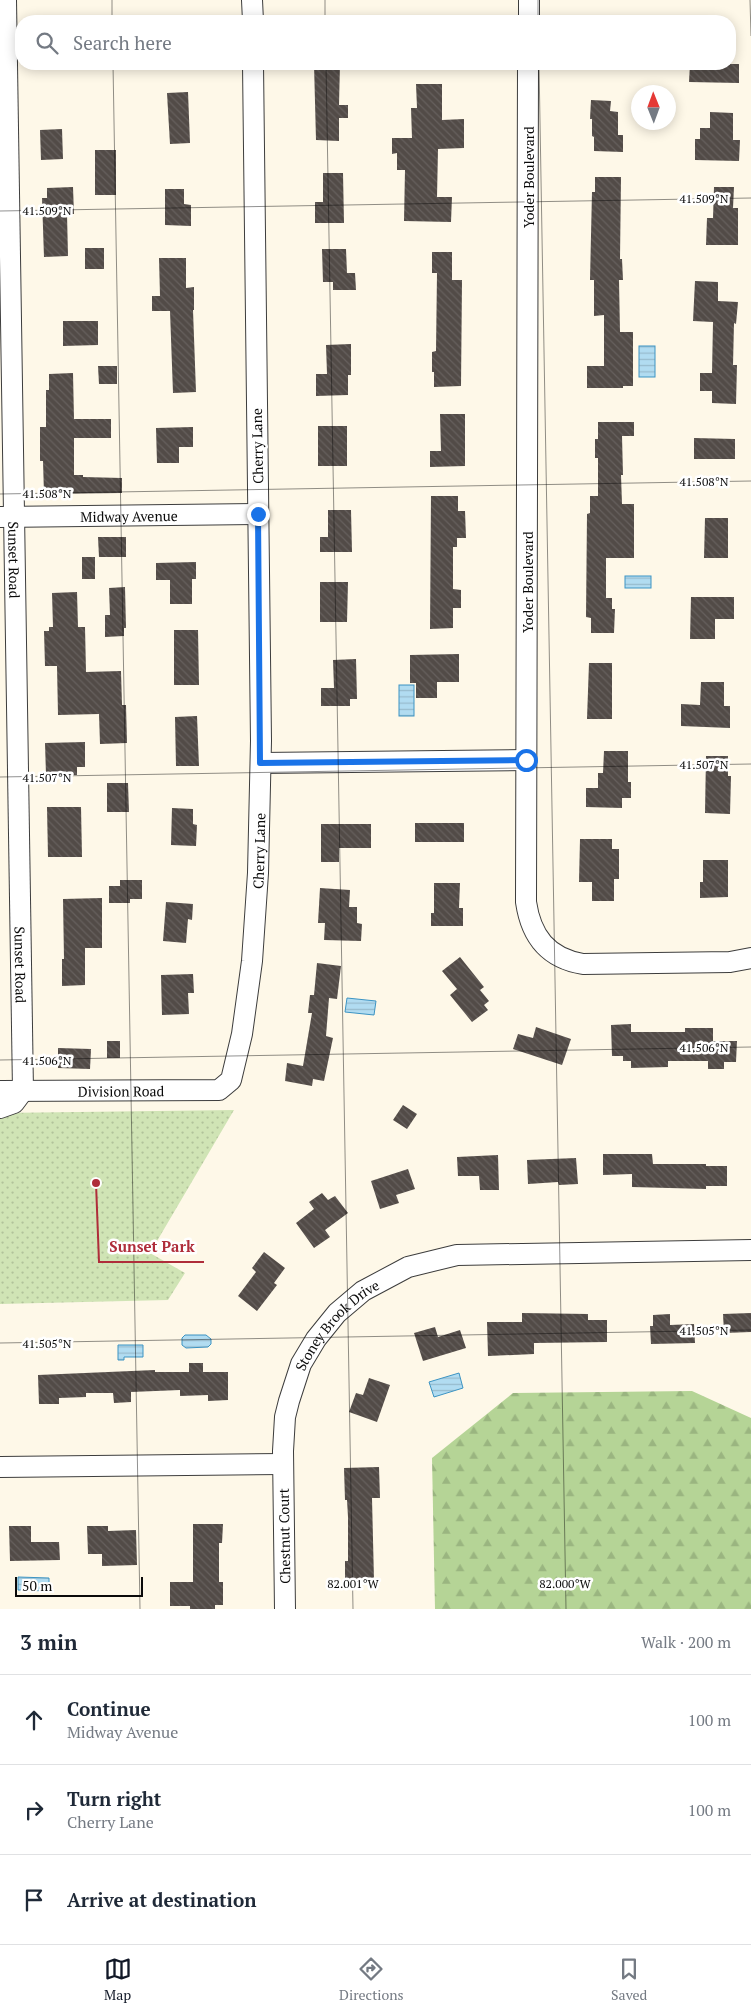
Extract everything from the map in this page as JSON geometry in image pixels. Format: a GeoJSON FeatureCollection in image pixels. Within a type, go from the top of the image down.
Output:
{"type":"FeatureCollection","features":[{"type":"Feature","properties":{"kind":"street","name":"Sunset Road"},"geometry":{"type":"LineString","coordinates":[[6,0],[7,517],[23,1091]]}},
{"type":"Feature","properties":{"kind":"street"},"geometry":{"type":"LineString","coordinates":[[252,0],[253,15]]}},
{"type":"Feature","properties":{"kind":"street"},"geometry":{"type":"LineString","coordinates":[[529,0],[529,15]]}},
{"type":"Feature","properties":{"kind":"street","name":"Cherry Lane"},"geometry":{"type":"LineString","coordinates":[[219,1090],[231,1080],[242,1034],[252,961],[258,873],[260,763],[253,70]]}},
{"type":"Feature","properties":{"kind":"street","name":"Yoder Boulevard"},"geometry":{"type":"LineString","coordinates":[[528,70],[526,902],[531,925],[544,946],[557,956],[583,964],[730,962],[751,958]]}},
{"type":"Feature","properties":{"kind":"street","name":"Midway Avenue"},"geometry":{"type":"LineString","coordinates":[[7,517],[258,514]]}},
{"type":"Feature","properties":{"kind":"street"},"geometry":{"type":"LineString","coordinates":[[260,763],[526,760]]}},
{"type":"Feature","properties":{"kind":"street","name":"Division Road"},"geometry":{"type":"LineString","coordinates":[[0,1091],[219,1090]]}},
{"type":"Feature","properties":{"kind":"street"},"geometry":{"type":"LineString","coordinates":[[0,1108],[14,1103],[23,1091]]}},
{"type":"Feature","properties":{"kind":"street","name":"Stoney Brook Drive"},"geometry":{"type":"LineString","coordinates":[[283,1464],[285,1417],[294,1384],[306,1353],[326,1326],[344,1307],[363,1291],[392,1274],[416,1264],[457,1255],[751,1250]]}},
{"type":"Feature","properties":{"kind":"street"},"geometry":{"type":"LineString","coordinates":[[0,1467],[283,1464]]}},
{"type":"Feature","properties":{"kind":"street","name":"Chestnut Court"},"geometry":{"type":"LineString","coordinates":[[283,1464],[285,1609]]}},
{"type":"Feature","properties":{"kind":"green space"},"geometry":{"type":"Polygon","coordinates":[[[234,1110],[150,1253],[185,1273],[168,1300],[0,1304],[0,1113],[234,1110]]]}},
{"type":"Feature","properties":{"kind":"green space"},"geometry":{"type":"Polygon","coordinates":[[[692,1391],[751,1418],[751,1609],[435,1609],[432,1458],[513,1393],[692,1391]]]}},
{"type":"Feature","properties":{"kind":"water"},"geometry":{"type":"Polygon","coordinates":[[[639,346],[655,346],[655,377],[639,377],[639,346]]]}},
{"type":"Feature","properties":{"kind":"water"},"geometry":{"type":"Polygon","coordinates":[[[625,576],[651,576],[651,588],[625,588],[625,576]]]}},
{"type":"Feature","properties":{"kind":"water"},"geometry":{"type":"Polygon","coordinates":[[[399,685],[414,685],[414,716],[399,716],[399,685]]]}},
{"type":"Feature","properties":{"kind":"water"},"geometry":{"type":"Polygon","coordinates":[[[347,998],[376,1001],[374,1015],[345,1012],[347,998]]]}},
{"type":"Feature","properties":{"kind":"water"},"geometry":{"type":"Polygon","coordinates":[[[185,1335],[206,1335],[211,1339],[211,1344],[208,1347],[186,1348],[182,1345],[182,1338],[185,1335]]]}},
{"type":"Feature","properties":{"kind":"water"},"geometry":{"type":"Polygon","coordinates":[[[118,1345],[143,1345],[143,1357],[124,1357],[124,1360],[118,1360],[118,1345]]]}},
{"type":"Feature","properties":{"kind":"water"},"geometry":{"type":"Polygon","coordinates":[[[459,1373],[463,1388],[434,1397],[429,1382],[459,1373]]]}},
{"type":"Feature","properties":{"kind":"water"},"geometry":{"type":"Polygon","coordinates":[[[18,1577],[49,1578],[49,1591],[18,1590],[18,1577]]]}},
{"type":"Feature","properties":{"kind":"building"},"geometry":{"type":"Polygon","coordinates":[[[736,64],[739,64],[739,83],[689,82],[690,70],[736,70],[736,64]]]}},
{"type":"Feature","properties":{"kind":"building"},"geometry":{"type":"Polygon","coordinates":[[[314,70],[340,70],[339,105],[348,105],[348,118],[339,118],[339,141],[316,140],[314,70]]]}},
{"type":"Feature","properties":{"kind":"building"},"geometry":{"type":"Polygon","coordinates":[[[416,84],[442,84],[442,120],[464,119],[464,148],[438,149],[437,197],[452,197],[451,222],[404,221],[405,170],[397,170],[397,153],[392,154],[392,138],[412,138],[411,108],[417,108],[416,84]]]}},
{"type":"Feature","properties":{"kind":"building"},"geometry":{"type":"Polygon","coordinates":[[[188,92],[190,143],[170,144],[167,93],[188,92]]]}},
{"type":"Feature","properties":{"kind":"building"},"geometry":{"type":"Polygon","coordinates":[[[591,100],[611,101],[610,111],[618,112],[618,135],[623,135],[623,152],[594,151],[592,119],[590,119],[591,100]]]}},
{"type":"Feature","properties":{"kind":"building"},"geometry":{"type":"Polygon","coordinates":[[[710,112],[733,113],[733,140],[740,140],[739,161],[695,160],[695,139],[700,139],[700,128],[710,128],[710,112]]]}},
{"type":"Feature","properties":{"kind":"building"},"geometry":{"type":"Polygon","coordinates":[[[62,129],[63,159],[41,160],[40,130],[62,129]]]}},
{"type":"Feature","properties":{"kind":"building"},"geometry":{"type":"Polygon","coordinates":[[[95,150],[116,150],[116,195],[95,195],[95,150]]]}},
{"type":"Feature","properties":{"kind":"building"},"geometry":{"type":"Polygon","coordinates":[[[323,173],[343,173],[344,223],[315,223],[315,202],[323,202],[323,173]]]}},
{"type":"Feature","properties":{"kind":"building"},"geometry":{"type":"Polygon","coordinates":[[[595,177],[621,177],[620,259],[622,259],[623,280],[619,280],[620,332],[633,332],[633,386],[623,386],[623,388],[587,388],[587,366],[604,366],[604,315],[594,316],[594,280],[590,280],[592,192],[595,192],[595,177]]]}},
{"type":"Feature","properties":{"kind":"building"},"geometry":{"type":"Polygon","coordinates":[[[73,187],[74,214],[67,214],[68,256],[44,257],[42,198],[47,198],[47,188],[73,187]]]}},
{"type":"Feature","properties":{"kind":"building"},"geometry":{"type":"Polygon","coordinates":[[[714,187],[734,187],[733,208],[738,208],[738,245],[706,245],[707,218],[713,218],[714,187]]]}},
{"type":"Feature","properties":{"kind":"building"},"geometry":{"type":"Polygon","coordinates":[[[165,189],[184,189],[184,204],[191,205],[191,226],[165,225],[165,189]]]}},
{"type":"Feature","properties":{"kind":"building"},"geometry":{"type":"Polygon","coordinates":[[[85,248],[104,248],[104,269],[85,269],[85,248]]]}},
{"type":"Feature","properties":{"kind":"building"},"geometry":{"type":"Polygon","coordinates":[[[322,249],[346,249],[347,273],[355,273],[356,290],[333,290],[333,282],[323,282],[322,249]]]}},
{"type":"Feature","properties":{"kind":"building"},"geometry":{"type":"Polygon","coordinates":[[[432,252],[452,252],[452,280],[462,280],[461,386],[434,387],[432,352],[436,351],[437,273],[432,273],[432,252]]]}},
{"type":"Feature","properties":{"kind":"building"},"geometry":{"type":"Polygon","coordinates":[[[159,258],[186,258],[186,288],[194,287],[196,392],[173,393],[170,311],[152,311],[152,296],[160,296],[159,258]]]}},
{"type":"Feature","properties":{"kind":"building"},"geometry":{"type":"Polygon","coordinates":[[[695,281],[718,282],[718,301],[738,302],[736,324],[734,323],[733,365],[737,365],[736,404],[712,403],[712,391],[700,391],[700,373],[712,373],[713,322],[693,321],[695,281]]]}},
{"type":"Feature","properties":{"kind":"building"},"geometry":{"type":"Polygon","coordinates":[[[63,321],[98,321],[98,345],[63,346],[63,321]]]}},
{"type":"Feature","properties":{"kind":"building"},"geometry":{"type":"Polygon","coordinates":[[[351,344],[351,375],[348,375],[348,395],[316,396],[316,374],[327,374],[326,345],[351,344]]]}},
{"type":"Feature","properties":{"kind":"building"},"geometry":{"type":"Polygon","coordinates":[[[98,366],[117,366],[117,384],[99,384],[98,366]]]}},
{"type":"Feature","properties":{"kind":"building"},"geometry":{"type":"Polygon","coordinates":[[[73,373],[74,419],[111,419],[111,438],[74,438],[74,475],[122,478],[122,493],[44,494],[43,461],[40,461],[40,427],[46,427],[46,390],[49,390],[49,374],[73,373]]]}},
{"type":"Feature","properties":{"kind":"building"},"geometry":{"type":"Polygon","coordinates":[[[440,414],[465,414],[465,466],[430,467],[430,451],[441,451],[440,414]]]}},
{"type":"Feature","properties":{"kind":"building"},"geometry":{"type":"Polygon","coordinates":[[[598,422],[634,422],[634,436],[622,436],[623,475],[621,475],[622,504],[634,504],[634,558],[606,558],[606,598],[612,598],[612,609],[615,609],[614,633],[591,633],[591,618],[586,617],[587,514],[590,513],[590,496],[598,496],[598,458],[595,458],[595,439],[598,439],[598,422]]]}},
{"type":"Feature","properties":{"kind":"building"},"geometry":{"type":"Polygon","coordinates":[[[318,426],[347,426],[347,466],[318,466],[318,426]]]}},
{"type":"Feature","properties":{"kind":"building"},"geometry":{"type":"Polygon","coordinates":[[[193,427],[193,447],[179,447],[179,463],[157,463],[156,428],[193,427]]]}},
{"type":"Feature","properties":{"kind":"building"},"geometry":{"type":"Polygon","coordinates":[[[694,438],[735,439],[735,459],[694,459],[694,438]]]}},
{"type":"Feature","properties":{"kind":"building"},"geometry":{"type":"Polygon","coordinates":[[[431,496],[458,496],[458,511],[465,511],[466,538],[457,538],[457,547],[453,547],[453,589],[461,590],[461,608],[453,608],[453,628],[430,629],[431,496]]]}},
{"type":"Feature","properties":{"kind":"building"},"geometry":{"type":"Polygon","coordinates":[[[328,510],[351,510],[352,552],[320,552],[320,537],[328,537],[328,510]]]}},
{"type":"Feature","properties":{"kind":"building"},"geometry":{"type":"Polygon","coordinates":[[[705,518],[728,518],[728,558],[704,558],[705,518]]]}},
{"type":"Feature","properties":{"kind":"building"},"geometry":{"type":"Polygon","coordinates":[[[98,537],[126,537],[126,557],[99,557],[98,537]]]}},
{"type":"Feature","properties":{"kind":"building"},"geometry":{"type":"Polygon","coordinates":[[[82,557],[95,557],[95,579],[82,579],[82,557]]]}},
{"type":"Feature","properties":{"kind":"building"},"geometry":{"type":"Polygon","coordinates":[[[196,562],[196,579],[192,579],[192,604],[170,604],[170,580],[156,580],[156,563],[196,562]]]}},
{"type":"Feature","properties":{"kind":"building"},"geometry":{"type":"Polygon","coordinates":[[[320,582],[348,582],[347,622],[320,622],[320,582]]]}},
{"type":"Feature","properties":{"kind":"building"},"geometry":{"type":"Polygon","coordinates":[[[125,587],[126,628],[124,628],[124,636],[105,637],[105,615],[110,615],[109,588],[125,587]]]}},
{"type":"Feature","properties":{"kind":"building"},"geometry":{"type":"Polygon","coordinates":[[[77,592],[78,627],[85,627],[86,672],[121,671],[122,705],[126,705],[127,743],[100,744],[99,714],[58,715],[57,666],[45,666],[44,631],[49,631],[49,627],[53,627],[52,593],[77,592]]]}},
{"type":"Feature","properties":{"kind":"building"},"geometry":{"type":"Polygon","coordinates":[[[691,597],[734,597],[734,619],[715,619],[715,639],[690,639],[691,597]]]}},
{"type":"Feature","properties":{"kind":"building"},"geometry":{"type":"Polygon","coordinates":[[[174,630],[198,630],[199,685],[174,685],[174,630]]]}},
{"type":"Feature","properties":{"kind":"building"},"geometry":{"type":"Polygon","coordinates":[[[459,654],[459,682],[437,682],[437,698],[416,698],[416,683],[410,683],[410,655],[459,654]]]}},
{"type":"Feature","properties":{"kind":"building"},"geometry":{"type":"Polygon","coordinates":[[[356,659],[357,699],[350,699],[350,706],[321,706],[321,688],[334,688],[333,660],[356,659]]]}},
{"type":"Feature","properties":{"kind":"building"},"geometry":{"type":"Polygon","coordinates":[[[589,663],[612,663],[612,719],[587,719],[589,663]]]}},
{"type":"Feature","properties":{"kind":"building"},"geometry":{"type":"Polygon","coordinates":[[[701,682],[724,682],[724,706],[730,706],[730,728],[681,726],[681,704],[700,705],[701,682]]]}},
{"type":"Feature","properties":{"kind":"building"},"geometry":{"type":"Polygon","coordinates":[[[197,716],[199,766],[176,766],[175,717],[197,716]]]}},
{"type":"Feature","properties":{"kind":"building"},"geometry":{"type":"Polygon","coordinates":[[[85,742],[85,767],[77,767],[77,775],[46,775],[45,743],[85,742]]]}},
{"type":"Feature","properties":{"kind":"building"},"geometry":{"type":"Polygon","coordinates":[[[604,751],[628,751],[628,782],[631,782],[631,798],[622,798],[622,808],[586,807],[586,788],[598,788],[598,773],[603,773],[604,751]]]}},
{"type":"Feature","properties":{"kind":"building"},"geometry":{"type":"Polygon","coordinates":[[[706,756],[728,756],[728,776],[731,776],[730,814],[705,813],[706,756]]]}},
{"type":"Feature","properties":{"kind":"building"},"geometry":{"type":"Polygon","coordinates":[[[107,783],[128,783],[129,812],[107,812],[107,783]]]}},
{"type":"Feature","properties":{"kind":"building"},"geometry":{"type":"Polygon","coordinates":[[[47,807],[81,807],[82,857],[48,857],[47,807]]]}},
{"type":"Feature","properties":{"kind":"building"},"geometry":{"type":"Polygon","coordinates":[[[172,808],[193,809],[193,824],[197,825],[196,846],[171,845],[172,808]]]}},
{"type":"Feature","properties":{"kind":"building"},"geometry":{"type":"Polygon","coordinates":[[[415,823],[464,823],[464,842],[415,842],[415,823]]]}},
{"type":"Feature","properties":{"kind":"building"},"geometry":{"type":"Polygon","coordinates":[[[321,824],[371,824],[371,848],[339,848],[339,862],[321,862],[321,824]]]}},
{"type":"Feature","properties":{"kind":"building"},"geometry":{"type":"Polygon","coordinates":[[[580,839],[612,839],[612,849],[619,849],[619,879],[614,879],[614,901],[592,901],[592,882],[579,882],[580,839]]]}},
{"type":"Feature","properties":{"kind":"building"},"geometry":{"type":"Polygon","coordinates":[[[703,860],[728,860],[728,897],[700,898],[700,882],[703,882],[703,860]]]}},
{"type":"Feature","properties":{"kind":"building"},"geometry":{"type":"Polygon","coordinates":[[[120,880],[142,880],[142,899],[130,899],[130,903],[109,903],[109,886],[120,886],[120,880]]]}},
{"type":"Feature","properties":{"kind":"building"},"geometry":{"type":"Polygon","coordinates":[[[434,883],[460,883],[459,908],[463,908],[463,926],[431,926],[431,913],[434,913],[434,883]]]}},
{"type":"Feature","properties":{"kind":"building"},"geometry":{"type":"Polygon","coordinates":[[[320,888],[350,890],[349,907],[357,907],[357,923],[362,924],[361,941],[324,940],[325,923],[318,923],[320,888]]]}},
{"type":"Feature","properties":{"kind":"building"},"geometry":{"type":"Polygon","coordinates":[[[102,898],[102,948],[85,948],[85,985],[62,986],[62,959],[64,959],[63,899],[102,898]]]}},
{"type":"Feature","properties":{"kind":"building"},"geometry":{"type":"Polygon","coordinates":[[[166,902],[193,904],[192,920],[188,919],[186,943],[163,941],[166,902]]]}},
{"type":"Feature","properties":{"kind":"building"},"geometry":{"type":"Polygon","coordinates":[[[460,957],[484,987],[480,990],[489,1001],[484,1005],[488,1010],[472,1022],[450,995],[457,989],[442,971],[460,957]]]}},
{"type":"Feature","properties":{"kind":"building"},"geometry":{"type":"Polygon","coordinates":[[[317,963],[341,966],[337,999],[329,998],[326,1036],[333,1038],[324,1081],[313,1079],[312,1086],[285,1081],[287,1063],[303,1066],[312,1013],[308,1013],[310,995],[314,995],[317,963]]]}},
{"type":"Feature","properties":{"kind":"building"},"geometry":{"type":"Polygon","coordinates":[[[193,974],[194,993],[188,993],[189,1014],[162,1015],[161,975],[193,974]]]}},
{"type":"Feature","properties":{"kind":"building"},"geometry":{"type":"Polygon","coordinates":[[[631,1024],[631,1032],[685,1032],[685,1028],[713,1028],[713,1041],[737,1041],[736,1062],[724,1062],[724,1069],[708,1069],[708,1061],[668,1061],[668,1067],[631,1068],[631,1061],[623,1061],[623,1056],[612,1056],[611,1025],[631,1024]]]}},
{"type":"Feature","properties":{"kind":"building"},"geometry":{"type":"Polygon","coordinates":[[[536,1027],[571,1039],[562,1065],[513,1049],[518,1034],[533,1038],[536,1027]]]}},
{"type":"Feature","properties":{"kind":"building"},"geometry":{"type":"Polygon","coordinates":[[[107,1041],[120,1041],[120,1058],[107,1058],[107,1041]]]}},
{"type":"Feature","properties":{"kind":"building"},"geometry":{"type":"Polygon","coordinates":[[[58,1048],[91,1049],[90,1069],[58,1068],[58,1048]]]}},
{"type":"Feature","properties":{"kind":"building"},"geometry":{"type":"Polygon","coordinates":[[[403,1105],[417,1114],[407,1129],[393,1120],[403,1105]]]}},
{"type":"Feature","properties":{"kind":"building"},"geometry":{"type":"Polygon","coordinates":[[[603,1154],[652,1154],[653,1164],[727,1166],[727,1186],[706,1186],[706,1189],[632,1187],[632,1174],[603,1175],[603,1154]]]}},
{"type":"Feature","properties":{"kind":"building"},"geometry":{"type":"Polygon","coordinates":[[[498,1155],[499,1190],[480,1190],[479,1176],[458,1176],[457,1157],[498,1155]]]}},
{"type":"Feature","properties":{"kind":"building"},"geometry":{"type":"Polygon","coordinates":[[[576,1158],[578,1184],[559,1185],[558,1182],[528,1184],[527,1160],[576,1158]]]}},
{"type":"Feature","properties":{"kind":"building"},"geometry":{"type":"Polygon","coordinates":[[[408,1169],[415,1189],[396,1195],[399,1203],[380,1209],[371,1181],[408,1169]]]}},
{"type":"Feature","properties":{"kind":"building"},"geometry":{"type":"Polygon","coordinates":[[[322,1193],[328,1200],[335,1196],[348,1213],[325,1230],[330,1237],[314,1248],[296,1223],[314,1209],[309,1202],[322,1193]]]}},
{"type":"Feature","properties":{"kind":"building"},"geometry":{"type":"Polygon","coordinates":[[[264,1252],[285,1268],[274,1283],[277,1285],[257,1311],[238,1296],[256,1272],[252,1268],[264,1252]]]}},
{"type":"Feature","properties":{"kind":"building"},"geometry":{"type":"Polygon","coordinates":[[[522,1313],[588,1314],[588,1320],[607,1320],[607,1342],[534,1343],[534,1354],[488,1356],[487,1322],[522,1322],[522,1313]]]}},
{"type":"Feature","properties":{"kind":"building"},"geometry":{"type":"Polygon","coordinates":[[[751,1313],[751,1332],[724,1333],[723,1314],[751,1313]]]}},
{"type":"Feature","properties":{"kind":"building"},"geometry":{"type":"Polygon","coordinates":[[[670,1314],[670,1325],[694,1324],[695,1343],[651,1344],[650,1326],[653,1326],[653,1315],[670,1314]]]}},
{"type":"Feature","properties":{"kind":"building"},"geometry":{"type":"Polygon","coordinates":[[[435,1327],[438,1337],[460,1330],[466,1348],[423,1361],[414,1333],[435,1327]]]}},
{"type":"Feature","properties":{"kind":"building"},"geometry":{"type":"Polygon","coordinates":[[[189,1363],[203,1363],[203,1372],[228,1372],[228,1400],[208,1401],[208,1395],[180,1396],[180,1390],[131,1392],[131,1402],[114,1403],[113,1393],[86,1393],[86,1397],[59,1398],[59,1404],[39,1404],[38,1375],[155,1370],[155,1372],[189,1372],[189,1363]]]}},
{"type":"Feature","properties":{"kind":"building"},"geometry":{"type":"Polygon","coordinates":[[[369,1378],[390,1385],[377,1422],[349,1412],[356,1393],[363,1395],[369,1378]]]}},
{"type":"Feature","properties":{"kind":"building"},"geometry":{"type":"Polygon","coordinates":[[[379,1467],[380,1498],[372,1498],[374,1580],[345,1581],[345,1561],[348,1561],[348,1517],[347,1500],[345,1500],[344,1468],[379,1467]]]}},
{"type":"Feature","properties":{"kind":"building"},"geometry":{"type":"Polygon","coordinates":[[[193,1524],[223,1524],[222,1543],[219,1543],[219,1582],[223,1582],[223,1605],[215,1605],[215,1609],[190,1609],[190,1606],[170,1606],[170,1582],[193,1582],[193,1524]]]}},
{"type":"Feature","properties":{"kind":"building"},"geometry":{"type":"Polygon","coordinates":[[[9,1526],[31,1526],[31,1542],[59,1542],[60,1560],[10,1561],[9,1526]]]}},
{"type":"Feature","properties":{"kind":"building"},"geometry":{"type":"Polygon","coordinates":[[[87,1526],[108,1526],[108,1531],[136,1530],[137,1565],[102,1566],[102,1554],[88,1554],[87,1526]]]}},
{"type":"Feature","properties":{"kind":"place","name":"Sunset Park"},"geometry":{"type":"Point","coordinates":[96,1183]}},
{"type":"Feature","properties":{"kind":"route"},"geometry":{"type":"LineString","coordinates":[[258,514],[260,763],[526,760]]}}]}
